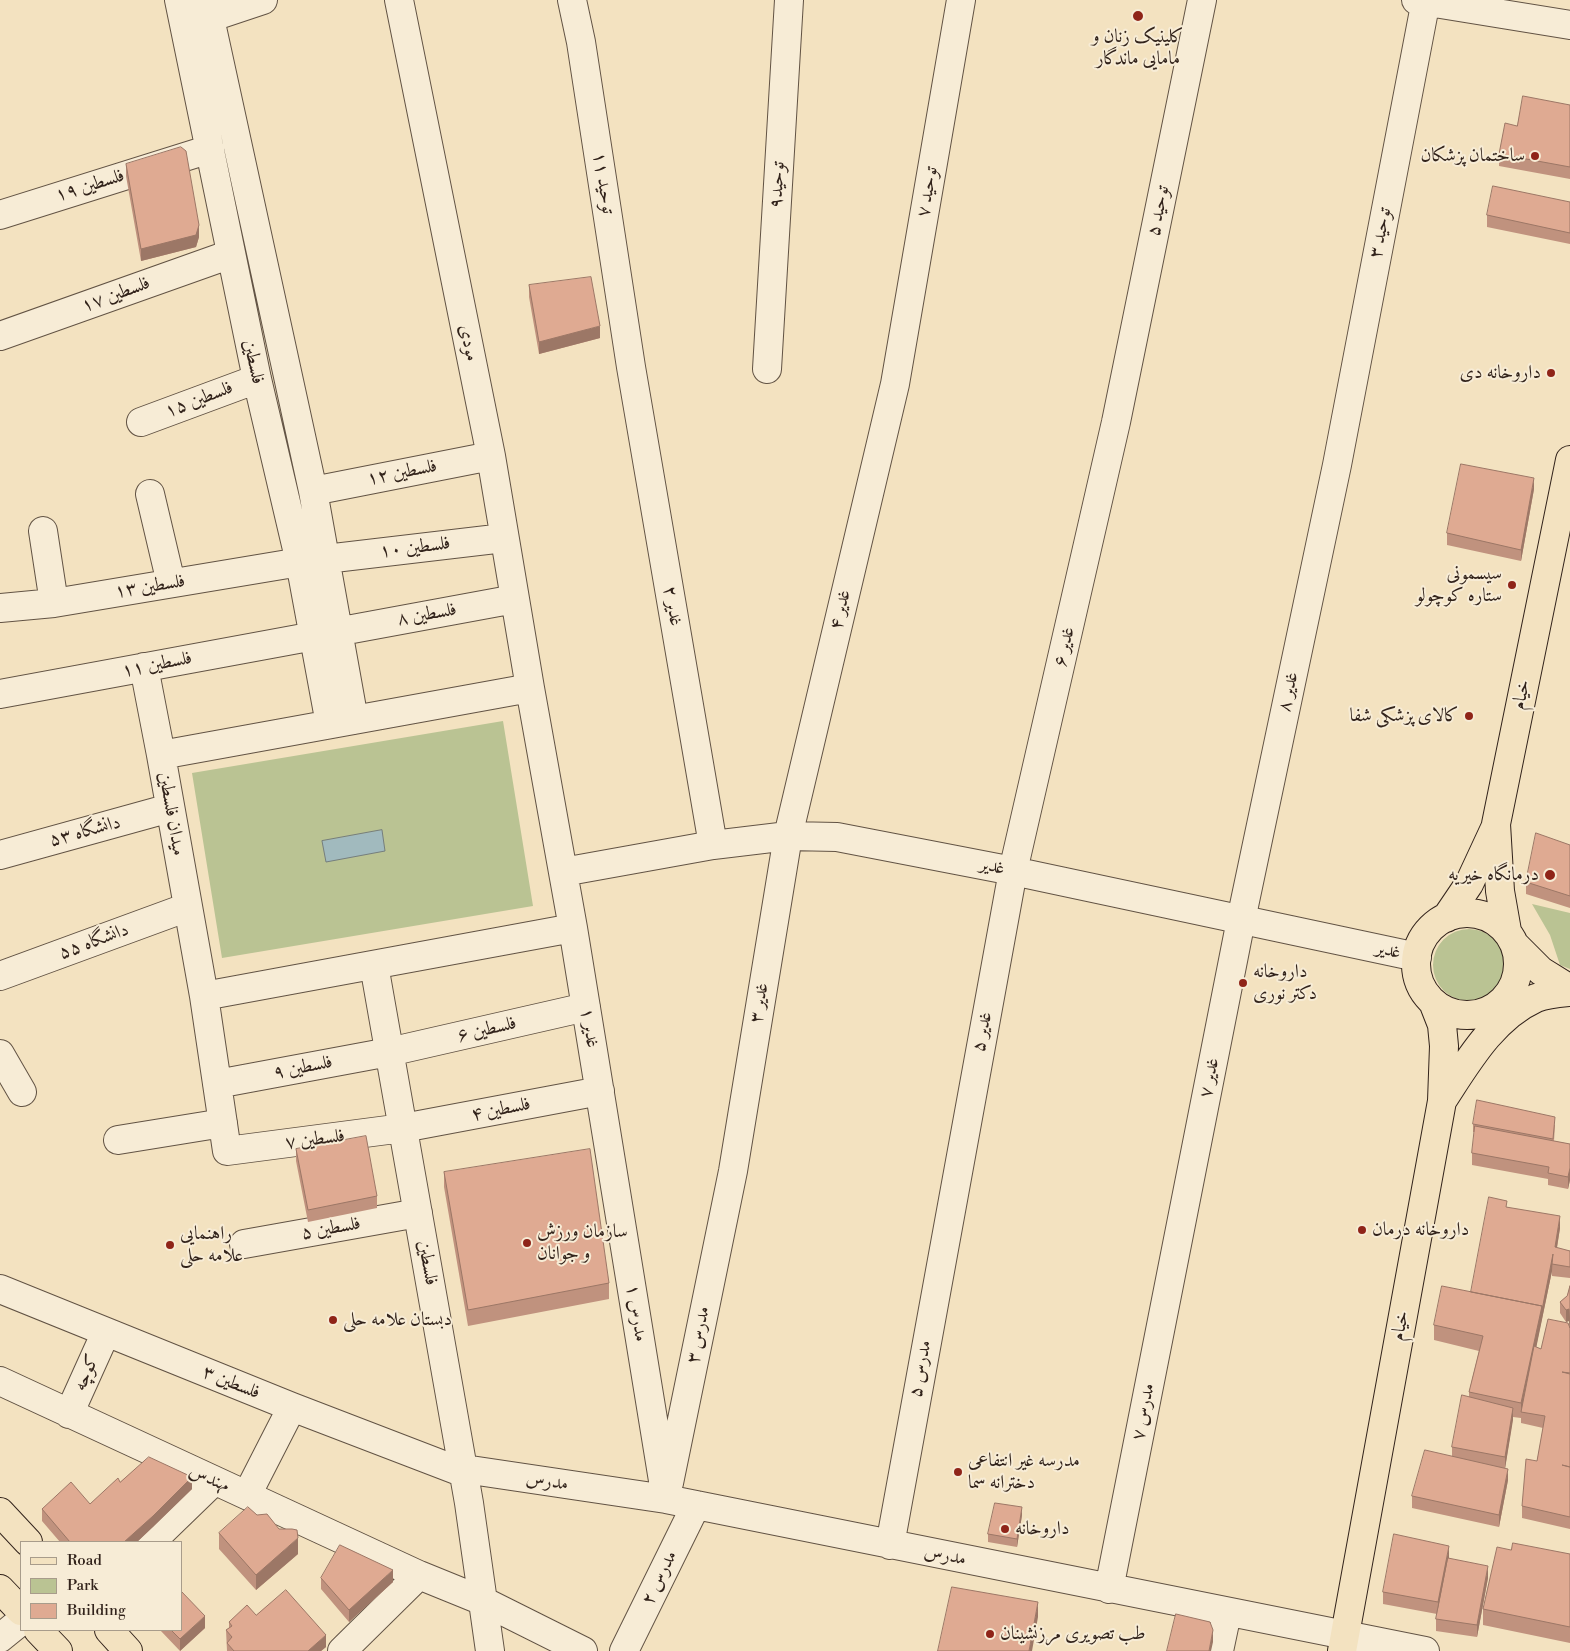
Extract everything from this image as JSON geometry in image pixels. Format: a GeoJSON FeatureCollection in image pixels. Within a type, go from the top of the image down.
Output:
{"type":"FeatureCollection","features":[{"type":"Feature","properties":{"kind":"main road","name":"خیام"},"geometry":{"type":"LineString","coordinates":[[1511,938],[1500,891],[1496,824],[1570,460]]}},
{"type":"Feature","properties":{"kind":"main road"},"geometry":{"type":"LineString","coordinates":[[1446,918],[1469,884],[1496,824]]}},
{"type":"Feature","properties":{"kind":"main road"},"geometry":{"type":"LineString","coordinates":[[1511,938],[1519,962],[1517,979],[1509,994],[1496,1007],[1480,1014],[1462,1016],[1447,1011],[1433,1002],[1422,989],[1417,974],[1417,957],[1427,934],[1446,918],[1462,913],[1478,914],[1494,920],[1511,938],[1542,971],[1570,990]]}},
{"type":"Feature","properties":{"kind":"main road"},"geometry":{"type":"LineString","coordinates":[[1442,1101],[1476,1050],[1514,1012],[1536,998],[1570,990]]}},
{"type":"Feature","properties":{"kind":"main road","name":"خیام"},"geometry":{"type":"LineString","coordinates":[[1343,1643],[1442,1101],[1444,1046],[1442,1025],[1433,1002]]}},
{"type":"Feature","properties":{"kind":"main road"},"geometry":{"type":"LineString","coordinates":[[0,1512],[27,1541]]}},
{"type":"Feature","properties":{"kind":"main road"},"geometry":{"type":"LineString","coordinates":[[0,1589],[20,1610]]}},
{"type":"Feature","properties":{"kind":"main road"},"geometry":{"type":"LineString","coordinates":[[39,1631],[58,1651]]}},
{"type":"Feature","properties":{"kind":"main road"},"geometry":{"type":"LineString","coordinates":[[109,1631],[128,1651]]}},
{"type":"Feature","properties":{"kind":"street","name":"فلسطین"},"geometry":{"type":"LineString","coordinates":[[179,0],[256,378],[312,560],[342,722]]}},
{"type":"Feature","properties":{"kind":"street"},"geometry":{"type":"LineString","coordinates":[[208,9],[263,0]]}},
{"type":"Feature","properties":{"kind":"street","name":"مودی"},"geometry":{"type":"LineString","coordinates":[[399,0],[490,456],[530,688]]}},
{"type":"Feature","properties":{"kind":"street","name":"توحید ۱۱"},"geometry":{"type":"LineString","coordinates":[[572,0],[583,52],[631,367]]}},
{"type":"Feature","properties":{"kind":"street","name":"توحید۹"},"geometry":{"type":"LineString","coordinates":[[767,369],[789,0]]}},
{"type":"Feature","properties":{"kind":"street","name":"توحید ۷"},"geometry":{"type":"LineString","coordinates":[[895,384],[961,0]]}},
{"type":"Feature","properties":{"kind":"street","name":"توحید ۵"},"geometry":{"type":"LineString","coordinates":[[1116,422],[1202,0]]}},
{"type":"Feature","properties":{"kind":"street"},"geometry":{"type":"LineString","coordinates":[[1422,1],[1570,26]]}},
{"type":"Feature","properties":{"kind":"street","name":"توحید ۳"},"geometry":{"type":"LineString","coordinates":[[1337,465],[1422,1]]}},
{"type":"Feature","properties":{"kind":"street","name":"فلسطین"},"geometry":{"type":"LineString","coordinates":[[208,9],[313,490],[312,560]]}},
{"type":"Feature","properties":{"kind":"street","name":"فلسطین ۱۹"},"geometry":{"type":"LineString","coordinates":[[0,214],[210,150]]}},
{"type":"Feature","properties":{"kind":"street","name":"فلسطین ۱۷"},"geometry":{"type":"LineString","coordinates":[[0,336],[231,254]]}},
{"type":"Feature","properties":{"kind":"street","name":"غدیر ۲"},"geometry":{"type":"LineString","coordinates":[[631,367],[713,845]]}},
{"type":"Feature","properties":{"kind":"street","name":"فلسطین ۱۵"},"geometry":{"type":"LineString","coordinates":[[142,422],[256,378]]}},
{"type":"Feature","properties":{"kind":"street","name":"غدیر ۴"},"geometry":{"type":"LineString","coordinates":[[788,836],[895,384]]}},
{"type":"Feature","properties":{"kind":"street","name":"غدیر ۶"},"geometry":{"type":"LineString","coordinates":[[1013,871],[1116,422]]}},
{"type":"Feature","properties":{"kind":"street","name":"فلسطین ۱۲"},"geometry":{"type":"LineString","coordinates":[[313,490],[490,456]]}},
{"type":"Feature","properties":{"kind":"street","name":"غدیر ۸"},"geometry":{"type":"LineString","coordinates":[[1240,920],[1337,465]]}},
{"type":"Feature","properties":{"kind":"street"},"geometry":{"type":"LineString","coordinates":[[150,494],[171,583]]}},
{"type":"Feature","properties":{"kind":"street"},"geometry":{"type":"LineString","coordinates":[[43,531],[54,603]]}},
{"type":"Feature","properties":{"kind":"street","name":"فلسطین ۱۰"},"geometry":{"type":"LineString","coordinates":[[312,560],[504,538]]}},
{"type":"Feature","properties":{"kind":"street","name":"فلسطین ۱۳"},"geometry":{"type":"LineString","coordinates":[[0,608],[54,603],[312,560]]}},
{"type":"Feature","properties":{"kind":"street","name":"فلسطین ۸"},"geometry":{"type":"LineString","coordinates":[[326,633],[515,600]]}},
{"type":"Feature","properties":{"kind":"street","name":"فلسطین ۱۱"},"geometry":{"type":"LineString","coordinates":[[0,694],[326,633]]}},
{"type":"Feature","properties":{"kind":"street"},"geometry":{"type":"LineString","coordinates":[[144,667],[161,755]]}},
{"type":"Feature","properties":{"kind":"street"},"geometry":{"type":"LineString","coordinates":[[204,996],[573,928],[530,688]]}},
{"type":"Feature","properties":{"kind":"street","name":"میدان فلسطین"},"geometry":{"type":"LineString","coordinates":[[227,1151],[204,996],[161,755],[530,688]]}},
{"type":"Feature","properties":{"kind":"street","name":"دانشگاه ۵۳"},"geometry":{"type":"LineString","coordinates":[[0,855],[170,808]]}},
{"type":"Feature","properties":{"kind":"street","name":"غدیر"},"geometry":{"type":"LineString","coordinates":[[563,872],[713,845],[788,836],[837,837],[1013,871],[1417,957]]}},
{"type":"Feature","properties":{"kind":"street","name":"غدیر ۳"},"geometry":{"type":"LineString","coordinates":[[733,1171],[788,836]]}},
{"type":"Feature","properties":{"kind":"street","name":"غدیر ۵"},"geometry":{"type":"LineString","coordinates":[[953,1193],[1013,871]]}},
{"type":"Feature","properties":{"kind":"street","name":"دانشگاه ۵۵"},"geometry":{"type":"LineString","coordinates":[[0,976],[188,907]]}},
{"type":"Feature","properties":{"kind":"street","name":"غدیر ۷"},"geometry":{"type":"LineString","coordinates":[[1179,1235],[1240,920]]}},
{"type":"Feature","properties":{"kind":"street","name":"غدیر ۱"},"geometry":{"type":"LineString","coordinates":[[573,928],[606,1127]]}},
{"type":"Feature","properties":{"kind":"street","name":"فلسطین"},"geometry":{"type":"LineString","coordinates":[[374,965],[464,1471],[490,1651]]}},
{"type":"Feature","properties":{"kind":"street","name":"فلسطین ۶"},"geometry":{"type":"LineString","coordinates":[[389,1052],[586,1007]]}},
{"type":"Feature","properties":{"kind":"street","name":"فلسطین ۹"},"geometry":{"type":"LineString","coordinates":[[217,1084],[389,1052]]}},
{"type":"Feature","properties":{"kind":"street"},"geometry":{"type":"LineString","coordinates":[[0,1054],[22,1092]]}},
{"type":"Feature","properties":{"kind":"street","name":"فلسطین ۴"},"geometry":{"type":"LineString","coordinates":[[403,1128],[600,1091]]}},
{"type":"Feature","properties":{"kind":"street"},"geometry":{"type":"LineString","coordinates":[[118,1140],[223,1123]]}},
{"type":"Feature","properties":{"kind":"street","name":"مدرس ۱"},"geometry":{"type":"LineString","coordinates":[[606,1127],[666,1499]]}},
{"type":"Feature","properties":{"kind":"street","name":"فلسطین ۷"},"geometry":{"type":"LineString","coordinates":[[227,1151],[403,1128]]}},
{"type":"Feature","properties":{"kind":"street","name":"مدرس ۳"},"geometry":{"type":"LineString","coordinates":[[666,1499],[733,1171]]}},
{"type":"Feature","properties":{"kind":"street","name":"مدرس ۵"},"geometry":{"type":"LineString","coordinates":[[890,1545],[953,1193]]}},
{"type":"Feature","properties":{"kind":"street","name":"فلسطین ۵"},"geometry":{"type":"LineString","coordinates":[[244,1244],[418,1213]]}},
{"type":"Feature","properties":{"kind":"street","name":"مدرس ۷"},"geometry":{"type":"LineString","coordinates":[[1109,1589],[1179,1235]]}},
{"type":"Feature","properties":{"kind":"street","name":"فلسطین ۳"},"geometry":{"type":"LineString","coordinates":[[0,1290],[292,1407],[464,1471]]}},
{"type":"Feature","properties":{"kind":"street","name":"کوچه"},"geometry":{"type":"LineString","coordinates":[[69,1414],[106,1332]]}},
{"type":"Feature","properties":{"kind":"street","name":"مهندس"},"geometry":{"type":"LineString","coordinates":[[0,1381],[419,1575],[483,1601],[583,1651]]}},
{"type":"Feature","properties":{"kind":"street"},"geometry":{"type":"LineString","coordinates":[[247,1495],[292,1407]]}},
{"type":"Feature","properties":{"kind":"street","name":"مدرس"},"geometry":{"type":"LineString","coordinates":[[464,1471],[666,1499],[1227,1612],[1343,1643],[1425,1651]]}},
{"type":"Feature","properties":{"kind":"street"},"geometry":{"type":"LineString","coordinates":[[152,1541],[214,1481]]}},
{"type":"Feature","properties":{"kind":"street","name":"مدرس ۲"},"geometry":{"type":"LineString","coordinates":[[624,1651],[696,1505]]}},
{"type":"Feature","properties":{"kind":"street"},"geometry":{"type":"LineString","coordinates":[[342,1651],[419,1575]]}},
{"type":"Feature","properties":{"kind":"street"},"geometry":{"type":"LineString","coordinates":[[1219,1651],[1227,1612]]}},
{"type":"Feature","properties":{"kind":"street"},"geometry":{"type":"LineString","coordinates":[[0,1638],[20,1622]]}},
{"type":"Feature","properties":{"kind":"green space"},"geometry":{"type":"Polygon","coordinates":[[[503,721],[533,906],[222,958],[192,773],[503,721]]]}},
{"type":"Feature","properties":{"kind":"green space"},"geometry":{"type":"Polygon","coordinates":[[[1532,904],[1570,913],[1570,969],[1560,965],[1550,935],[1532,904]]]}},
{"type":"Feature","properties":{"kind":"green space"},"geometry":{"type":"Polygon","coordinates":[[[1469,929],[1489,935],[1499,945],[1505,965],[1499,985],[1489,995],[1469,1001],[1449,995],[1439,985],[1433,965],[1439,945],[1449,935],[1469,929]]]}},
{"type":"Feature","properties":{"kind":"water"},"geometry":{"type":"Polygon","coordinates":[[[382,830],[385,851],[326,862],[322,841],[382,830]]]}},
{"type":"Feature","properties":{"kind":"building"},"geometry":{"type":"Polygon","coordinates":[[[1523,96],[1570,105],[1570,167],[1499,154],[1505,123],[1517,126],[1523,96]]]}},
{"type":"Feature","properties":{"kind":"building"},"geometry":{"type":"Polygon","coordinates":[[[181,147],[186,151],[199,225],[196,235],[141,249],[126,164],[181,147]]]}},
{"type":"Feature","properties":{"kind":"building"},"geometry":{"type":"Polygon","coordinates":[[[1493,186],[1570,202],[1570,233],[1487,215],[1493,186]]]}},
{"type":"Feature","properties":{"kind":"building"},"geometry":{"type":"Polygon","coordinates":[[[591,277],[600,326],[539,342],[529,285],[591,277]]]}},
{"type":"Feature","properties":{"kind":"building"},"geometry":{"type":"Polygon","coordinates":[[[1461,464],[1534,478],[1521,550],[1447,533],[1461,464]]]}},
{"type":"Feature","properties":{"kind":"building","name":"درمانگاه خیریه"},"geometry":{"type":"Polygon","coordinates":[[[1536,833],[1570,845],[1570,896],[1526,882],[1536,833]]]}},
{"type":"Feature","properties":{"kind":"building"},"geometry":{"type":"Polygon","coordinates":[[[1477,1100],[1555,1117],[1553,1139],[1473,1124],[1477,1100]]]}},
{"type":"Feature","properties":{"kind":"building"},"geometry":{"type":"Polygon","coordinates":[[[1475,1126],[1570,1144],[1568,1177],[1548,1173],[1549,1167],[1472,1153],[1475,1126]]]}},
{"type":"Feature","properties":{"kind":"building"},"geometry":{"type":"Polygon","coordinates":[[[366,1136],[377,1196],[308,1210],[296,1149],[366,1136]]]}},
{"type":"Feature","properties":{"kind":"building","name":"سازمان ورزش و جوانان"},"geometry":{"type":"Polygon","coordinates":[[[590,1149],[609,1283],[468,1310],[444,1172],[590,1149]]]}},
{"type":"Feature","properties":{"kind":"building"},"geometry":{"type":"Polygon","coordinates":[[[1489,1197],[1507,1201],[1506,1207],[1560,1216],[1555,1247],[1570,1251],[1570,1267],[1552,1264],[1553,1254],[1542,1310],[1542,1306],[1471,1292],[1489,1197]]]}},
{"type":"Feature","properties":{"kind":"building"},"geometry":{"type":"Polygon","coordinates":[[[1442,1286],[1542,1306],[1521,1403],[1469,1392],[1483,1336],[1434,1325],[1442,1286]]]}},
{"type":"Feature","properties":{"kind":"building"},"geometry":{"type":"Polygon","coordinates":[[[1570,1286],[1570,1328],[1569,1309],[1566,1310],[1560,1302],[1567,1296],[1570,1286]]]}},
{"type":"Feature","properties":{"kind":"building"},"geometry":{"type":"Polygon","coordinates":[[[1548,1319],[1568,1323],[1570,1328],[1570,1373],[1562,1372],[1570,1374],[1570,1517],[1522,1506],[1526,1459],[1537,1461],[1545,1416],[1521,1412],[1534,1346],[1541,1349],[1548,1319]]]}},
{"type":"Feature","properties":{"kind":"building"},"geometry":{"type":"Polygon","coordinates":[[[1462,1395],[1513,1408],[1505,1457],[1452,1447],[1462,1395]]]}},
{"type":"Feature","properties":{"kind":"building"},"geometry":{"type":"Polygon","coordinates":[[[1425,1450],[1508,1469],[1499,1515],[1412,1496],[1425,1450]]]}},
{"type":"Feature","properties":{"kind":"building"},"geometry":{"type":"Polygon","coordinates":[[[149,1457],[192,1477],[125,1541],[69,1541],[42,1509],[71,1482],[90,1504],[118,1478],[120,1482],[149,1457]]]}},
{"type":"Feature","properties":{"kind":"building","name":"داروخانه"},"geometry":{"type":"Polygon","coordinates":[[[995,1503],[1022,1507],[1017,1539],[988,1534],[995,1503]]]}},
{"type":"Feature","properties":{"kind":"building"},"geometry":{"type":"Polygon","coordinates":[[[248,1507],[257,1515],[267,1514],[279,1529],[297,1530],[298,1538],[256,1575],[219,1533],[248,1507]]]}},
{"type":"Feature","properties":{"kind":"building"},"geometry":{"type":"Polygon","coordinates":[[[1394,1534],[1449,1546],[1438,1602],[1383,1592],[1394,1534]]]}},
{"type":"Feature","properties":{"kind":"building"},"geometry":{"type":"Polygon","coordinates":[[[1513,1543],[1570,1554],[1570,1627],[1483,1609],[1497,1547],[1511,1550],[1513,1543]]]}},
{"type":"Feature","properties":{"kind":"building"},"geometry":{"type":"Polygon","coordinates":[[[340,1545],[393,1570],[349,1610],[321,1578],[340,1545]]]}},
{"type":"Feature","properties":{"kind":"building"},"geometry":{"type":"Polygon","coordinates":[[[1448,1558],[1488,1566],[1477,1625],[1436,1619],[1448,1558]]]}},
{"type":"Feature","properties":{"kind":"building","name":"طب تصویری مرزنشینان"},"geometry":{"type":"Polygon","coordinates":[[[952,1587],[1038,1602],[1029,1651],[938,1651],[952,1587]]]}},
{"type":"Feature","properties":{"kind":"building"},"geometry":{"type":"Polygon","coordinates":[[[286,1590],[326,1635],[308,1651],[234,1651],[227,1643],[232,1637],[226,1630],[232,1626],[229,1622],[247,1605],[256,1615],[286,1590]]]}},
{"type":"Feature","properties":{"kind":"building"},"geometry":{"type":"Polygon","coordinates":[[[182,1592],[205,1616],[180,1639],[172,1631],[182,1631],[182,1592]]]}},
{"type":"Feature","properties":{"kind":"building"},"geometry":{"type":"Polygon","coordinates":[[[1176,1614],[1210,1622],[1213,1630],[1209,1651],[1167,1651],[1176,1614]]]}},
{"type":"Feature","properties":{"kind":"place","name":"کلینیک زنان و مامایی ماندگار"},"geometry":{"type":"Point","coordinates":[1138,16]}},
{"type":"Feature","properties":{"kind":"place","name":"ساختمان پزشکان"},"geometry":{"type":"Point","coordinates":[1535,156]}},
{"type":"Feature","properties":{"kind":"place","name":"داروخانه دی"},"geometry":{"type":"Point","coordinates":[1551,373]}},
{"type":"Feature","properties":{"kind":"place","name":"سیسمونی ستاره کوچولو"},"geometry":{"type":"Point","coordinates":[1512,585]}},
{"type":"Feature","properties":{"kind":"place","name":"کالای پزشکی شفا"},"geometry":{"type":"Point","coordinates":[1469,716]}},
{"type":"Feature","properties":{"kind":"place","name":"درمانگاه خیریه"},"geometry":{"type":"Point","coordinates":[1550,875]}},
{"type":"Feature","properties":{"kind":"place","name":"داروخانه دکتر نوری"},"geometry":{"type":"Point","coordinates":[1243,983]}},
{"type":"Feature","properties":{"kind":"place","name":"داروخانه درمان"},"geometry":{"type":"Point","coordinates":[1362,1230]}},
{"type":"Feature","properties":{"kind":"place","name":"سازمان ورزش و جوانان"},"geometry":{"type":"Point","coordinates":[527,1243]}},
{"type":"Feature","properties":{"kind":"place","name":"راهنمایی علامه حلی"},"geometry":{"type":"Point","coordinates":[170,1245]}},
{"type":"Feature","properties":{"kind":"place","name":"دبستان علامه حلی"},"geometry":{"type":"Point","coordinates":[333,1320]}},
{"type":"Feature","properties":{"kind":"place","name":"مدرسه غیر انتفاعی دخترانه سما"},"geometry":{"type":"Point","coordinates":[958,1472]}},
{"type":"Feature","properties":{"kind":"place","name":"داروخانه"},"geometry":{"type":"Point","coordinates":[1005,1529]}},
{"type":"Feature","properties":{"kind":"place","name":"طب تصویری مرزنشینان"},"geometry":{"type":"Point","coordinates":[990,1634]}}]}
